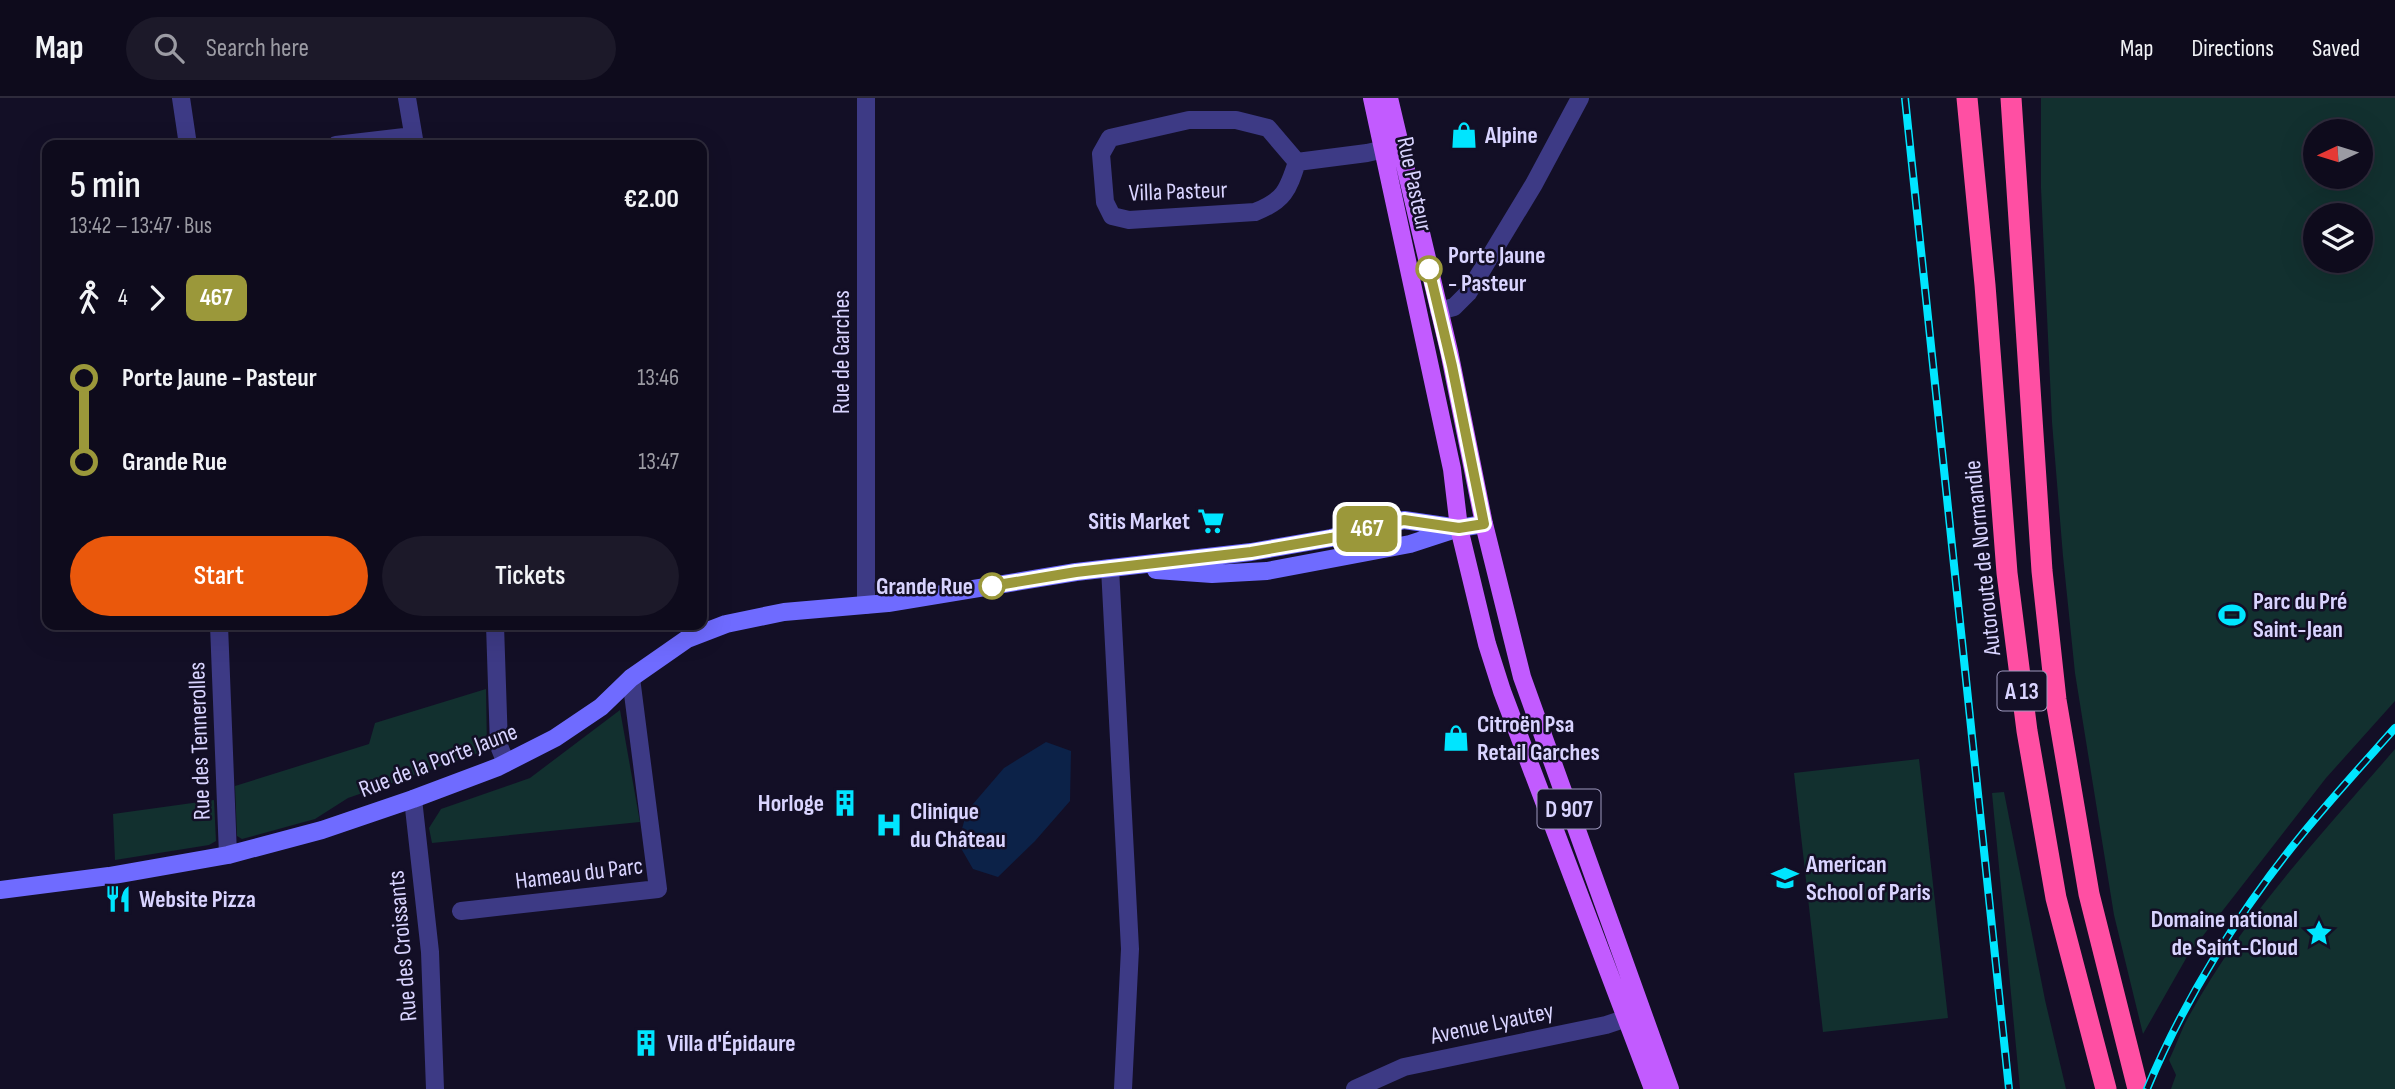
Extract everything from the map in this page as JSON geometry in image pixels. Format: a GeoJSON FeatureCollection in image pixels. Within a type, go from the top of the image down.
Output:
{"type":"FeatureCollection","features":[{"type":"Feature","properties":{"kind":"highway","name":"Autoroute de Normandie"},"geometry":{"type":"LineString","coordinates":[[1967,98],[1985,285],[2007,573],[2027,731],[2056,898],[2106,1089]]}},
{"type":"Feature","properties":{"kind":"highway","name":"A 13"},"geometry":{"type":"LineString","coordinates":[[2012,100],[2042,570],[2056,700],[2090,894],[2138,1089]]}},
{"type":"Feature","properties":{"kind":"main road","name":"Rue Pasteur"},"geometry":{"type":"LineString","coordinates":[[1372,98],[1452,469],[1459,528]]}},
{"type":"Feature","properties":{"kind":"main road","name":"Rue Pasteur"},"geometry":{"type":"LineString","coordinates":[[1389,98],[1439,311],[1484,524]]}},
{"type":"Feature","properties":{"kind":"main road","name":"Rue de la Porte Jaune"},"geometry":{"type":"LineString","coordinates":[[0,879],[24,886],[44,886],[228,855],[322,830],[413,799],[506,764],[555,738],[601,707],[631,678],[687,639],[726,624],[771,614],[866,605],[1129,566],[1169,572],[1267,571],[1410,544],[1459,528],[1484,524]]}},
{"type":"Feature","properties":{"kind":"main road","name":"D 907"},"geometry":{"type":"LineString","coordinates":[[1484,524],[1522,677],[1634,1015],[1653,1089]]}},
{"type":"Feature","properties":{"kind":"main road","name":"D 907"},"geometry":{"type":"LineString","coordinates":[[1459,528],[1487,644],[1502,691],[1634,1015],[1670,1089]]}},
{"type":"Feature","properties":{"kind":"main road"},"geometry":{"type":"LineString","coordinates":[[1475,593],[1509,625],[1487,644]]}},
{"type":"Feature","properties":{"kind":"main road","name":"Rue de la Porte Jaune"},"geometry":{"type":"LineString","coordinates":[[0,890],[7,891],[24,886]]}},
{"type":"Feature","properties":{"kind":"street"},"geometry":{"type":"LineString","coordinates":[[181,98],[187,140]]}},
{"type":"Feature","properties":{"kind":"street"},"geometry":{"type":"LineString","coordinates":[[407,98],[414,140]]}},
{"type":"Feature","properties":{"kind":"street","name":"Rue de Garches"},"geometry":{"type":"LineString","coordinates":[[866,98],[866,605]]}},
{"type":"Feature","properties":{"kind":"street"},"geometry":{"type":"LineString","coordinates":[[1439,311],[1454,307],[1468,293],[1534,184],[1580,98]]}},
{"type":"Feature","properties":{"kind":"street","name":"Villa Pasteur"},"geometry":{"type":"LineString","coordinates":[[1189,120],[1236,120],[1268,128],[1297,162],[1288,190],[1272,205],[1255,212],[1129,220],[1112,216],[1105,202],[1101,154],[1110,138],[1189,120]]}},
{"type":"Feature","properties":{"kind":"street"},"geometry":{"type":"LineString","coordinates":[[1297,162],[1401,146]]}},
{"type":"Feature","properties":{"kind":"street"},"geometry":{"type":"LineString","coordinates":[[1110,568],[1130,949],[1123,1089]]}},
{"type":"Feature","properties":{"kind":"street","name":"Rue des Tennerolles"},"geometry":{"type":"LineString","coordinates":[[219,630],[228,855]]}},
{"type":"Feature","properties":{"kind":"street"},"geometry":{"type":"LineString","coordinates":[[495,630],[499,746],[506,764]]}},
{"type":"Feature","properties":{"kind":"street","name":"Hameau du Parc"},"geometry":{"type":"LineString","coordinates":[[461,911],[658,889],[631,678]]}},
{"type":"Feature","properties":{"kind":"street","name":"Rue des Croissants"},"geometry":{"type":"LineString","coordinates":[[413,799],[430,952],[435,1089]]}},
{"type":"Feature","properties":{"kind":"street","name":"Avenue Lyautey"},"geometry":{"type":"LineString","coordinates":[[1355,1089],[1379,1083],[1404,1067],[1606,1025],[1634,1015]]}},
{"type":"Feature","properties":{"kind":"green space","name":"Parc du Pré Saint-Jean"},"geometry":{"type":"Polygon","coordinates":[[[2041,98],[2395,98],[2395,701],[2326,778],[2188,955],[2143,1034],[2114,915],[2075,673],[2052,422],[2041,188],[2041,98]]]}},
{"type":"Feature","properties":{"kind":"green space"},"geometry":{"type":"Polygon","coordinates":[[[486,689],[487,750],[348,798],[315,819],[242,839],[237,836],[235,786],[369,744],[375,723],[486,689]]]}},
{"type":"Feature","properties":{"kind":"green space"},"geometry":{"type":"Polygon","coordinates":[[[620,710],[640,822],[432,843],[429,828],[441,809],[530,778],[620,710]]]}},
{"type":"Feature","properties":{"kind":"green space","name":"Domaine national de Saint-Cloud"},"geometry":{"type":"Polygon","coordinates":[[[2395,749],[2395,1089],[2171,1089],[2176,1075],[2169,1060],[2186,1021],[2210,980],[2285,877],[2395,749]]]}},
{"type":"Feature","properties":{"kind":"green space"},"geometry":{"type":"Polygon","coordinates":[[[1919,759],[1948,1018],[1823,1032],[1794,773],[1919,759]]]}},
{"type":"Feature","properties":{"kind":"green space"},"geometry":{"type":"Polygon","coordinates":[[[2004,792],[2045,1000],[2066,1089],[2020,1089],[1992,793],[2004,792]]]}},
{"type":"Feature","properties":{"kind":"green space"},"geometry":{"type":"Polygon","coordinates":[[[214,800],[216,841],[209,845],[115,860],[113,814],[214,800]]]}},
{"type":"Feature","properties":{"kind":"water"},"geometry":{"type":"Polygon","coordinates":[[[1046,742],[1071,751],[1070,801],[1035,841],[998,877],[973,869],[958,843],[967,811],[1004,768],[1046,742]]]}},
{"type":"Feature","properties":{"kind":"railway"},"geometry":{"type":"LineString","coordinates":[[1905,98],[2009,1089]]}},
{"type":"Feature","properties":{"kind":"railway"},"geometry":{"type":"LineString","coordinates":[[2147,1089],[2178,1023],[2235,926],[2311,823],[2395,728]]}},
{"type":"Feature","properties":{"kind":"bus line","name":"467"},"geometry":{"type":"LineString","coordinates":[[992,586],[1076,572],[1251,552],[1331,538],[1404,520],[1459,528],[1484,524],[1429,269]]}},
{"type":"Feature","properties":{"kind":"place","name":"Alpine"},"geometry":{"type":"Point","coordinates":[1464,135]}},
{"type":"Feature","properties":{"kind":"place","name":"Porte Jaune - Pasteur"},"geometry":{"type":"Point","coordinates":[1429,269]}},
{"type":"Feature","properties":{"kind":"place","name":"Sitis Market"},"geometry":{"type":"Point","coordinates":[1211,521]}},
{"type":"Feature","properties":{"kind":"place","name":"Grande Rue"},"geometry":{"type":"Point","coordinates":[992,586]}},
{"type":"Feature","properties":{"kind":"place","name":"Parc du Pré Saint-Jean"},"geometry":{"type":"Point","coordinates":[2232,615]}},
{"type":"Feature","properties":{"kind":"place","name":"Citroën Psa Retail Garches"},"geometry":{"type":"Point","coordinates":[1456,738]}},
{"type":"Feature","properties":{"kind":"place","name":"Horloge"},"geometry":{"type":"Point","coordinates":[845,803]}},
{"type":"Feature","properties":{"kind":"place","name":"Clinique du Château"},"geometry":{"type":"Point","coordinates":[889,825]}},
{"type":"Feature","properties":{"kind":"place","name":"American School of Paris"},"geometry":{"type":"Point","coordinates":[1785,878]}},
{"type":"Feature","properties":{"kind":"place","name":"Website Pizza"},"geometry":{"type":"Point","coordinates":[118,899]}},
{"type":"Feature","properties":{"kind":"place","name":"Domaine national de Saint-Cloud"},"geometry":{"type":"Point","coordinates":[2319,933]}},
{"type":"Feature","properties":{"kind":"place","name":"Villa d'Épidaure"},"geometry":{"type":"Point","coordinates":[646,1043]}}]}
